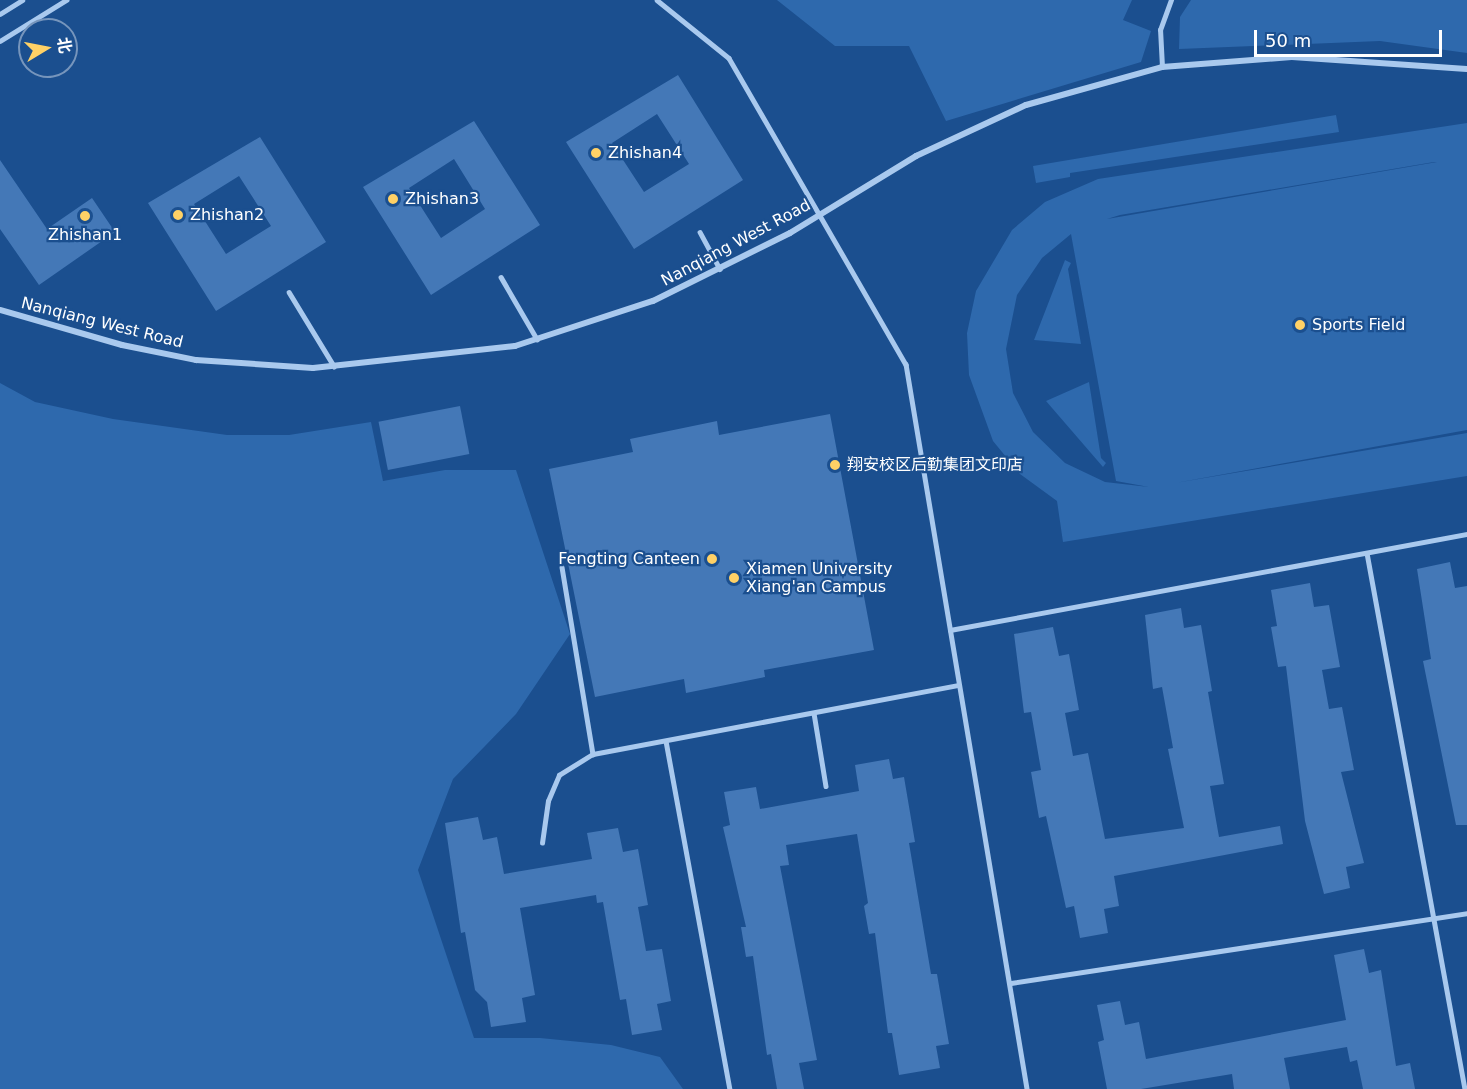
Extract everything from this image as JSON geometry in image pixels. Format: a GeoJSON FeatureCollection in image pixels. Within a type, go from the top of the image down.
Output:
{"type":"FeatureCollection","features":[{"type":"Feature","properties":{"kind":"street","name":"Nanqiang West Road"},"geometry":{"type":"LineString","coordinates":[[0,310],[122,345],[196,360],[334,366],[516,346],[653,302],[720,269],[916,156],[1026,105],[1162,67],[1292,57],[1467,69]]}},
{"type":"Feature","properties":{"kind":"lane"},"geometry":{"type":"LineString","coordinates":[[0,14],[22,0]]}},
{"type":"Feature","properties":{"kind":"lane"},"geometry":{"type":"LineString","coordinates":[[0,41],[66,0]]}},
{"type":"Feature","properties":{"kind":"lane"},"geometry":{"type":"LineString","coordinates":[[657,0],[729,58],[817,215],[906,364],[1028,1089]]}},
{"type":"Feature","properties":{"kind":"lane"},"geometry":{"type":"LineString","coordinates":[[1162,67],[1160,30],[1171,0]]}},
{"type":"Feature","properties":{"kind":"lane"},"geometry":{"type":"LineString","coordinates":[[700,232],[720,269]]}},
{"type":"Feature","properties":{"kind":"lane"},"geometry":{"type":"LineString","coordinates":[[501,277],[537,339]]}},
{"type":"Feature","properties":{"kind":"lane"},"geometry":{"type":"LineString","coordinates":[[289,292],[334,366]]}},
{"type":"Feature","properties":{"kind":"lane"},"geometry":{"type":"LineString","coordinates":[[950,630],[1467,534]]}},
{"type":"Feature","properties":{"kind":"lane"},"geometry":{"type":"LineString","coordinates":[[1367,553],[1466,1089]]}},
{"type":"Feature","properties":{"kind":"lane"},"geometry":{"type":"LineString","coordinates":[[562,567],[593,754]]}},
{"type":"Feature","properties":{"kind":"lane"},"geometry":{"type":"LineString","coordinates":[[542,843],[548,801],[559,775],[593,754],[959,685]]}},
{"type":"Feature","properties":{"kind":"lane"},"geometry":{"type":"LineString","coordinates":[[814,713],[826,786]]}},
{"type":"Feature","properties":{"kind":"lane"},"geometry":{"type":"LineString","coordinates":[[666,741],[730,1089]]}},
{"type":"Feature","properties":{"kind":"lane"},"geometry":{"type":"LineString","coordinates":[[1011,983],[1467,913]]}},
{"type":"Feature","properties":{"kind":"shaded area"},"geometry":{"type":"Polygon","coordinates":[[[777,0],[1132,0],[1123,20],[1151,31],[1141,62],[946,121],[909,46],[835,46],[777,0]]]}},
{"type":"Feature","properties":{"kind":"shaded area"},"geometry":{"type":"Polygon","coordinates":[[[1191,0],[1467,0],[1467,53],[1380,41],[1179,49],[1180,17],[1191,0]]]}},
{"type":"Feature","properties":{"kind":"shaded area"},"geometry":{"type":"Polygon","coordinates":[[[1336,115],[1339,132],[1070,173],[1070,177],[1036,183],[1033,166],[1336,115]]]}},
{"type":"Feature","properties":{"kind":"shaded area"},"geometry":{"type":"Polygon","coordinates":[[[1467,123],[1467,430],[1175,483],[1467,433],[1467,476],[1063,542],[1057,501],[1020,474],[993,441],[969,375],[967,333],[976,291],[1012,230],[1045,202],[1098,179],[1467,123]],[[1437,162],[1120,215],[1107,219],[1437,162]],[[1071,234],[1042,258],[1017,295],[1006,349],[1013,393],[1033,432],[1065,463],[1105,482],[1149,487],[1116,481],[1071,234]]]}},
{"type":"Feature","properties":{"kind":"shaded area"},"geometry":{"type":"Polygon","coordinates":[[[1065,260],[1071,263],[1068,269],[1081,344],[1034,340],[1065,260]]]}},
{"type":"Feature","properties":{"kind":"shaded area"},"geometry":{"type":"Polygon","coordinates":[[[1089,382],[1101,458],[1106,463],[1103,467],[1046,401],[1089,382]]]}},
{"type":"Feature","properties":{"kind":"shaded area"},"geometry":{"type":"Polygon","coordinates":[[[0,383],[35,402],[113,419],[227,435],[289,435],[371,422],[383,481],[445,470],[516,470],[570,634],[516,714],[453,779],[418,870],[474,1038],[540,1038],[611,1045],[660,1057],[683,1089],[0,1089],[0,383]]]}},
{"type":"Feature","properties":{"kind":"building","name":"Zhishan4"},"geometry":{"type":"Polygon","coordinates":[[[678,75],[743,180],[634,249],[566,142],[678,75]],[[657,114],[612,143],[644,192],[689,164],[657,114]]]}},
{"type":"Feature","properties":{"kind":"building","name":"Zhishan3"},"geometry":{"type":"Polygon","coordinates":[[[474,121],[540,225],[431,295],[363,187],[474,121]],[[454,159],[409,188],[441,238],[485,209],[454,159]]]}},
{"type":"Feature","properties":{"kind":"building","name":"Zhishan2"},"geometry":{"type":"Polygon","coordinates":[[[260,137],[326,242],[216,311],[148,203],[260,137]],[[239,176],[194,204],[226,254],[271,226],[239,176]]]}},
{"type":"Feature","properties":{"kind":"building","name":"Zhishan1"},"geometry":{"type":"Polygon","coordinates":[[[0,160],[47,229],[92,198],[115,232],[39,285],[0,229],[0,160]]]}},
{"type":"Feature","properties":{"kind":"building"},"geometry":{"type":"Polygon","coordinates":[[[460,406],[469,454],[388,470],[379,422],[460,406]]]}},
{"type":"Feature","properties":{"kind":"building","name":"Fengting Canteen"},"geometry":{"type":"Polygon","coordinates":[[[830,414],[874,650],[764,670],[765,677],[686,693],[684,679],[595,697],[549,469],[633,452],[630,439],[717,421],[719,435],[830,414]]]}},
{"type":"Feature","properties":{"kind":"building"},"geometry":{"type":"Polygon","coordinates":[[[1450,562],[1455,588],[1467,586],[1467,825],[1456,825],[1423,661],[1431,659],[1417,569],[1450,562]]]}},
{"type":"Feature","properties":{"kind":"building"},"geometry":{"type":"Polygon","coordinates":[[[1310,583],[1314,607],[1329,605],[1340,667],[1322,670],[1329,709],[1342,707],[1354,770],[1341,772],[1364,863],[1346,867],[1350,888],[1324,894],[1305,821],[1286,666],[1278,667],[1271,627],[1277,626],[1271,590],[1310,583]]]}},
{"type":"Feature","properties":{"kind":"building"},"geometry":{"type":"Polygon","coordinates":[[[1181,608],[1184,628],[1201,625],[1212,691],[1208,692],[1224,784],[1210,786],[1219,837],[1280,826],[1283,844],[1114,876],[1119,906],[1104,909],[1108,933],[1080,938],[1074,906],[1066,908],[1046,816],[1039,818],[1031,772],[1041,770],[1031,712],[1024,713],[1014,634],[1053,627],[1059,656],[1069,654],[1079,710],[1065,713],[1073,756],[1088,753],[1105,839],[1184,828],[1168,749],[1173,748],[1162,687],[1153,689],[1145,615],[1181,608]]]}},
{"type":"Feature","properties":{"kind":"building"},"geometry":{"type":"Polygon","coordinates":[[[889,759],[893,779],[904,777],[915,842],[909,843],[931,974],[937,974],[949,1044],[936,1046],[940,1068],[899,1075],[892,1033],[888,1033],[875,933],[869,934],[864,906],[868,903],[857,834],[786,845],[789,865],[780,866],[817,1060],[799,1063],[804,1089],[777,1089],[771,1054],[767,1055],[753,956],[746,957],[741,927],[746,927],[723,827],[730,825],[724,792],[756,787],[760,809],[859,791],[855,765],[889,759]]]}},
{"type":"Feature","properties":{"kind":"building"},"geometry":{"type":"Polygon","coordinates":[[[478,817],[483,840],[497,837],[504,874],[592,859],[587,833],[618,828],[623,852],[638,849],[648,905],[638,907],[646,951],[662,949],[671,1001],[657,1004],[662,1030],[632,1035],[626,999],[620,1000],[603,902],[597,903],[596,895],[520,908],[535,995],[522,998],[526,1022],[491,1027],[487,1002],[475,990],[465,932],[461,933],[445,823],[478,817]]]}},
{"type":"Feature","properties":{"kind":"building"},"geometry":{"type":"Polygon","coordinates":[[[1364,949],[1369,973],[1381,970],[1396,1066],[1410,1063],[1415,1089],[1363,1089],[1357,1060],[1350,1062],[1347,1047],[1284,1058],[1290,1089],[1234,1089],[1232,1074],[1141,1089],[1107,1089],[1098,1042],[1104,1040],[1097,1005],[1120,1001],[1125,1025],[1139,1022],[1146,1059],[1346,1020],[1334,955],[1364,949]]]}},
{"type":"Feature","properties":{"kind":"place","name":"Zhishan4"},"geometry":{"type":"Point","coordinates":[596,153]}},
{"type":"Feature","properties":{"kind":"place","name":"Zhishan3"},"geometry":{"type":"Point","coordinates":[393,199]}},
{"type":"Feature","properties":{"kind":"place","name":"Zhishan2"},"geometry":{"type":"Point","coordinates":[178,215]}},
{"type":"Feature","properties":{"kind":"place","name":"Zhishan1"},"geometry":{"type":"Point","coordinates":[85,216]}},
{"type":"Feature","properties":{"kind":"place","name":"Sports Field"},"geometry":{"type":"Point","coordinates":[1300,325]}},
{"type":"Feature","properties":{"kind":"place","name":"翔安校区后勤集团文印店"},"geometry":{"type":"Point","coordinates":[835,465]}},
{"type":"Feature","properties":{"kind":"place","name":"Fengting Canteen"},"geometry":{"type":"Point","coordinates":[712,559]}},
{"type":"Feature","properties":{"kind":"place","name":"Xiamen University Xiang'an Campus"},"geometry":{"type":"Point","coordinates":[734,578]}}]}
